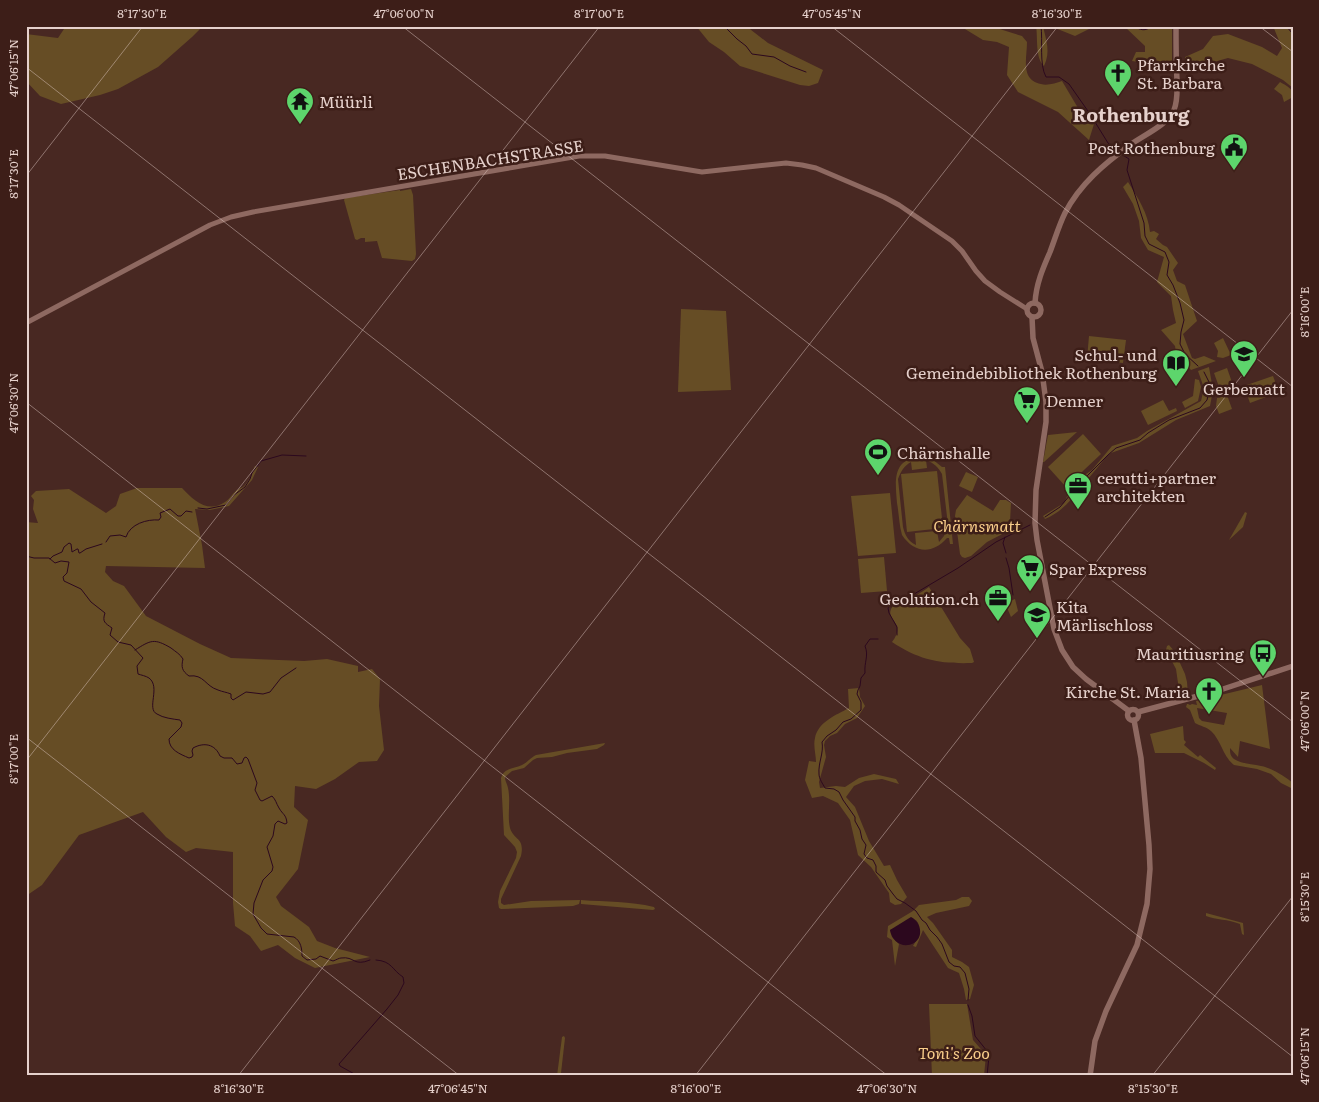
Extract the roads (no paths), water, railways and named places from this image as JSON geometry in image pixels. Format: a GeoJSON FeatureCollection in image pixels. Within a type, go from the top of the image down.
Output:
{"type":"FeatureCollection","features":[{"type":"Feature","properties":{"kind":"main road"},"geometry":{"type":"LineString","coordinates":[[1035,302],[1040,276],[1066,211],[1085,183],[1121,151],[1172,114],[1177,98],[1176,26]]}},
{"type":"Feature","properties":{"kind":"main road"},"geometry":{"type":"LineString","coordinates":[[1035,302],[1030,304],[1027,309],[1028,314],[1032,317],[1033,338],[1042,372],[1046,402],[1046,422],[1036,490],[1036,530],[1054,629],[1062,650],[1073,667],[1091,684],[1129,711]]}},
{"type":"Feature","properties":{"kind":"main road"},"geometry":{"type":"LineString","coordinates":[[1032,317],[1038,316],[1041,311],[1040,306],[1035,302]]}},
{"type":"Feature","properties":{"kind":"main road"},"geometry":{"type":"LineString","coordinates":[[1129,711],[1133,709],[1138,712],[1217,691],[1293,666]]}},
{"type":"Feature","properties":{"kind":"main road"},"geometry":{"type":"LineString","coordinates":[[1129,711],[1129,718],[1134,720]]}},
{"type":"Feature","properties":{"kind":"main road"},"geometry":{"type":"LineString","coordinates":[[1134,720],[1138,717],[1138,712]]}},
{"type":"Feature","properties":{"kind":"main road"},"geometry":{"type":"LineString","coordinates":[[1090,1076],[1095,1041],[1106,1011],[1137,945],[1147,904],[1150,869],[1149,845],[1141,758],[1134,720]]}},
{"type":"Feature","properties":{"kind":"street","name":"ESCHENBACHSTRASSE"},"geometry":{"type":"LineString","coordinates":[[26,323],[210,225],[231,216],[593,155],[702,172],[786,163],[802,164],[816,168],[884,197],[904,208],[952,241],[985,281],[1027,309]]}},
{"type":"Feature","properties":{"kind":"waterway"},"geometry":{"type":"LineString","coordinates":[[724,26],[752,54],[774,57],[806,72]]}},
{"type":"Feature","properties":{"kind":"waterway"},"geometry":{"type":"LineString","coordinates":[[1041,26],[1042,59],[1046,77],[1059,77],[1069,84],[1108,143],[1118,152]]}},
{"type":"Feature","properties":{"kind":"waterway"},"geometry":{"type":"LineString","coordinates":[[1133,26],[1143,30],[1152,26]]}},
{"type":"Feature","properties":{"kind":"waterway"},"geometry":{"type":"LineString","coordinates":[[1286,26],[1293,34]]}},
{"type":"Feature","properties":{"kind":"waterway"},"geometry":{"type":"LineString","coordinates":[[1121,154],[1129,159],[1127,170],[1144,223],[1145,236],[1149,244],[1165,252],[1169,262],[1167,275],[1180,303],[1184,320],[1180,344],[1185,354],[1198,366]]}},
{"type":"Feature","properties":{"kind":"waterway"},"geometry":{"type":"LineString","coordinates":[[1045,517],[1060,507],[1081,482],[1116,448],[1140,440],[1169,420],[1200,408],[1207,400],[1209,391],[1209,382],[1204,372]]}},
{"type":"Feature","properties":{"kind":"waterway"},"geometry":{"type":"LineString","coordinates":[[198,508],[207,509],[226,505],[234,495],[245,487],[261,461],[282,455],[306,456]]}},
{"type":"Feature","properties":{"kind":"waterway"},"geometry":{"type":"LineString","coordinates":[[106,542],[110,536],[120,535],[126,537],[128,532],[140,523],[149,520],[159,520],[161,517],[160,513],[170,509],[178,516],[181,516],[186,511],[192,512]]}},
{"type":"Feature","properties":{"kind":"waterway"},"geometry":{"type":"LineString","coordinates":[[897,635],[897,627],[888,608],[891,604],[909,597],[958,568],[996,542],[1030,525]]}},
{"type":"Feature","properties":{"kind":"waterway"},"geometry":{"type":"LineString","coordinates":[[1005,537],[1003,543],[1006,553]]}},
{"type":"Feature","properties":{"kind":"waterway"},"geometry":{"type":"LineString","coordinates":[[50,559],[62,552],[69,543],[71,544],[72,552],[78,549],[79,553],[102,544]]}},
{"type":"Feature","properties":{"kind":"waterway"},"geometry":{"type":"LineString","coordinates":[[26,556],[49,558],[55,563],[61,561],[69,562],[67,573],[63,577],[64,581],[81,589],[91,602],[105,613],[105,622],[112,628],[110,635],[118,642],[131,645],[143,658],[137,666],[138,674],[148,677],[152,682],[154,687],[154,711],[162,716],[180,720],[182,723],[181,727],[169,739],[173,749],[189,758],[193,755],[193,748],[209,745],[220,756],[232,758],[237,764],[242,763],[246,757],[257,783],[255,790],[260,800],[262,801],[272,796],[285,816],[287,823],[278,821],[275,824],[273,836],[267,847],[273,867],[272,871],[263,880],[254,903],[253,914],[261,928],[267,934],[294,937],[300,943],[302,956],[307,960],[316,959],[320,956],[333,961],[340,958],[349,958],[357,962],[370,960]]}},
{"type":"Feature","properties":{"kind":"waterway"},"geometry":{"type":"LineString","coordinates":[[1006,558],[1013,595]]}},
{"type":"Feature","properties":{"kind":"waterway"},"geometry":{"type":"LineString","coordinates":[[878,639],[870,639],[865,646],[867,653],[865,673],[861,678],[857,694],[861,702],[861,710],[851,719],[843,722],[822,742],[819,776],[825,788],[834,789],[839,792],[855,817],[862,839],[866,845],[864,854],[867,858],[873,860],[876,872],[885,880],[887,886],[897,899],[916,911],[926,923],[942,944],[949,962],[954,966],[960,967],[965,973],[969,989],[968,1000]]}},
{"type":"Feature","properties":{"kind":"waterway"},"geometry":{"type":"LineString","coordinates":[[135,650],[153,641],[171,648],[182,657],[183,671],[189,676],[201,678],[220,691],[231,694],[233,700],[246,692],[263,694],[270,692],[281,678],[296,668]]}},
{"type":"Feature","properties":{"kind":"waterway"},"geometry":{"type":"LineString","coordinates":[[358,1076],[339,1064],[387,1009],[398,995],[404,983],[403,977],[389,964],[376,960]]}},
{"type":"Feature","properties":{"kind":"waterway"},"geometry":{"type":"LineString","coordinates":[[968,1005],[975,1036],[989,1056],[987,1076]]}},
{"type":"Feature","properties":{"kind":"place","name":"Pfarrkirche St. Barbara"},"geometry":{"type":"Point","coordinates":[1118,97]}},
{"type":"Feature","properties":{"kind":"place","name":"Müürli"},"geometry":{"type":"Point","coordinates":[300,125]}},
{"type":"Feature","properties":{"kind":"place","name":"Post Rothenburg"},"geometry":{"type":"Point","coordinates":[1234,171]}},
{"type":"Feature","properties":{"kind":"place","name":"Gerbematt"},"geometry":{"type":"Point","coordinates":[1244,378]}},
{"type":"Feature","properties":{"kind":"place","name":"Schul- und Gemeindebibliothek Rothenburg"},"geometry":{"type":"Point","coordinates":[1176,387]}},
{"type":"Feature","properties":{"kind":"place","name":"Denner"},"geometry":{"type":"Point","coordinates":[1027,424]}},
{"type":"Feature","properties":{"kind":"place","name":"Chärnshalle"},"geometry":{"type":"Point","coordinates":[878,476]}},
{"type":"Feature","properties":{"kind":"place","name":"cerutti+partner architekten"},"geometry":{"type":"Point","coordinates":[1078,510]}},
{"type":"Feature","properties":{"kind":"place","name":"Spar Express"},"geometry":{"type":"Point","coordinates":[1030,592]}},
{"type":"Feature","properties":{"kind":"place","name":"Geolution.ch"},"geometry":{"type":"Point","coordinates":[998,622]}},
{"type":"Feature","properties":{"kind":"place","name":"Kita Märlischloss"},"geometry":{"type":"Point","coordinates":[1037,639]}},
{"type":"Feature","properties":{"kind":"place","name":"Mauritiusring"},"geometry":{"type":"Point","coordinates":[1263,677]}},
{"type":"Feature","properties":{"kind":"place","name":"Kirche St. Maria"},"geometry":{"type":"Point","coordinates":[1209,715]}},
{"type":"Feature","properties":{"kind":"district","name":"Rothenburg"},"geometry":{"type":"Point","coordinates":[1131,114]}},
{"type":"Feature","properties":{"kind":"park label","name":"Chärnsmatt"},"geometry":{"type":"Point","coordinates":[977,525]}},
{"type":"Feature","properties":{"kind":"park label","name":"Toni's Zoo"},"geometry":{"type":"Point","coordinates":[954,1052]}}]}
